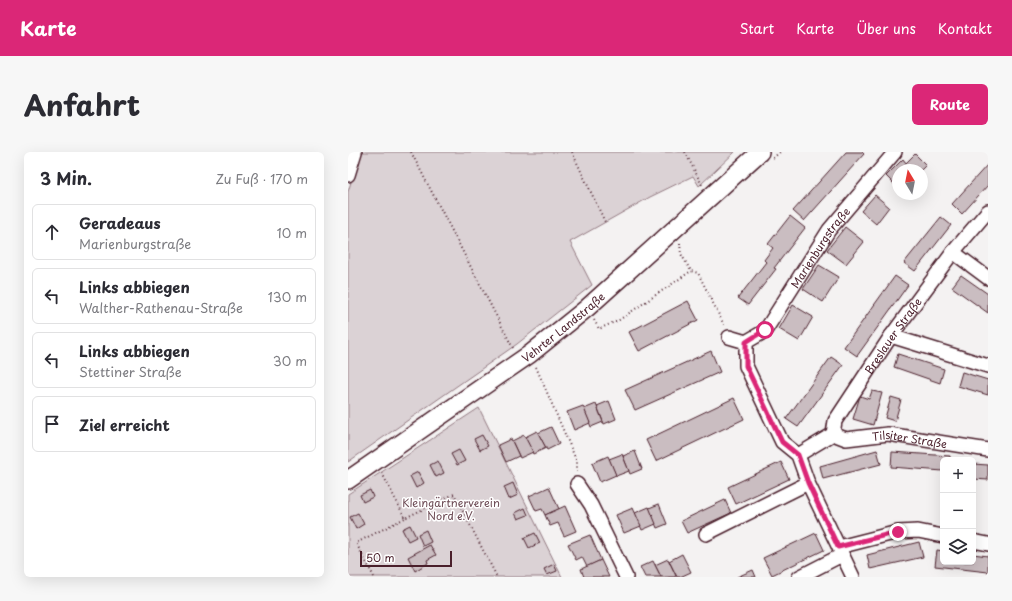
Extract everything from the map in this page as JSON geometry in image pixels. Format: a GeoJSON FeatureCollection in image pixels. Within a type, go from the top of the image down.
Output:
{"type":"FeatureCollection","features":[{"type":"Feature","properties":{"kind":"main road","name":"Vehrter Landstraße"},"geometry":{"type":"LineString","coordinates":[[348,480],[515,365],[570,322],[632,269],[760,152]]}},
{"type":"Feature","properties":{"kind":"street"},"geometry":{"type":"LineString","coordinates":[[348,175],[355,152]]}},
{"type":"Feature","properties":{"kind":"street","name":"Marienburgstraße"},"geometry":{"type":"LineString","coordinates":[[746,342],[765,330],[829,230],[895,152]]}},
{"type":"Feature","properties":{"kind":"street","name":"Breslauer Straße"},"geometry":{"type":"LineString","coordinates":[[833,434],[835,421],[891,336],[953,252],[988,211]]}},
{"type":"Feature","properties":{"kind":"street"},"geometry":{"type":"LineString","coordinates":[[953,252],[988,278]]}},
{"type":"Feature","properties":{"kind":"street"},"geometry":{"type":"LineString","coordinates":[[891,336],[988,366]]}},
{"type":"Feature","properties":{"kind":"street"},"geometry":{"type":"LineString","coordinates":[[729,337],[746,342],[746,366],[782,442],[798,455],[808,483],[852,577]]}},
{"type":"Feature","properties":{"kind":"street"},"geometry":{"type":"LineString","coordinates":[[798,455],[833,434]]}},
{"type":"Feature","properties":{"kind":"street","name":"Tilsiter Straße"},"geometry":{"type":"LineString","coordinates":[[833,434],[846,439],[888,434],[988,450]]}},
{"type":"Feature","properties":{"kind":"street"},"geometry":{"type":"LineString","coordinates":[[706,534],[808,483]]}},
{"type":"Feature","properties":{"kind":"street"},"geometry":{"type":"LineString","coordinates":[[577,484],[591,505],[626,577]]}},
{"type":"Feature","properties":{"kind":"street"},"geometry":{"type":"LineString","coordinates":[[799,577],[840,551],[898,532],[918,531],[940,535]]}},
{"type":"Feature","properties":{"kind":"street"},"geometry":{"type":"LineString","coordinates":[[976,542],[988,544]]}},
{"type":"Feature","properties":{"kind":"path"},"geometry":{"type":"LineString","coordinates":[[411,152],[514,349]]}},
{"type":"Feature","properties":{"kind":"path"},"geometry":{"type":"LineString","coordinates":[[572,152],[605,222]]}},
{"type":"Feature","properties":{"kind":"path"},"geometry":{"type":"LineString","coordinates":[[684,152],[702,186]]}},
{"type":"Feature","properties":{"kind":"path"},"geometry":{"type":"LineString","coordinates":[[680,243],[681,254],[691,272]]}},
{"type":"Feature","properties":{"kind":"path"},"geometry":{"type":"LineString","coordinates":[[594,320],[600,329],[619,320],[691,272],[698,273],[729,337]]}},
{"type":"Feature","properties":{"kind":"path"},"geometry":{"type":"LineString","coordinates":[[535,366],[577,462],[577,484]]}},
{"type":"Feature","properties":{"kind":"path"},"geometry":{"type":"LineString","coordinates":[[380,470],[405,518]]}},
{"type":"Feature","properties":{"kind":"path"},"geometry":{"type":"LineString","coordinates":[[374,577],[356,543],[454,494],[496,577]]}},
{"type":"Feature","properties":{"kind":"green space"},"geometry":{"type":"Polygon","coordinates":[[[360,152],[735,152],[699,186],[693,176],[650,197],[570,242],[592,285],[517,344],[348,462],[348,192],[360,152]]]}},
{"type":"Feature","properties":{"kind":"green space","name":"Kleingärtnerverein Nord e.V."},"geometry":{"type":"Polygon","coordinates":[[[479,408],[562,577],[348,577],[348,494],[479,408]]]}},
{"type":"Feature","properties":{"kind":"building"},"geometry":{"type":"Polygon","coordinates":[[[846,152],[862,152],[864,154],[804,221],[793,211],[846,152]]]}},
{"type":"Feature","properties":{"kind":"building"},"geometry":{"type":"Polygon","coordinates":[[[915,154],[925,164],[898,164],[903,159],[906,163],[915,154]]]}},
{"type":"Feature","properties":{"kind":"building"},"geometry":{"type":"Polygon","coordinates":[[[988,164],[988,185],[962,214],[952,204],[988,164]]]}},
{"type":"Feature","properties":{"kind":"building"},"geometry":{"type":"Polygon","coordinates":[[[892,170],[892,182],[886,176],[892,170]]]}},
{"type":"Feature","properties":{"kind":"building"},"geometry":{"type":"Polygon","coordinates":[[[875,195],[889,207],[876,224],[861,211],[875,195]]]}},
{"type":"Feature","properties":{"kind":"building"},"geometry":{"type":"Polygon","coordinates":[[[790,216],[805,228],[748,305],[738,298],[766,262],[764,260],[773,248],[768,244],[790,216]]]}},
{"type":"Feature","properties":{"kind":"building"},"geometry":{"type":"Polygon","coordinates":[[[941,217],[951,225],[915,271],[904,263],[941,217]]]}},
{"type":"Feature","properties":{"kind":"building"},"geometry":{"type":"Polygon","coordinates":[[[845,227],[864,242],[846,264],[827,250],[845,227]]]}},
{"type":"Feature","properties":{"kind":"building"},"geometry":{"type":"Polygon","coordinates":[[[819,265],[839,277],[823,302],[803,289],[819,265]]]}},
{"type":"Feature","properties":{"kind":"building"},"geometry":{"type":"Polygon","coordinates":[[[961,275],[988,294],[988,313],[952,287],[961,275]]]}},
{"type":"Feature","properties":{"kind":"building"},"geometry":{"type":"Polygon","coordinates":[[[895,276],[908,285],[857,356],[844,347],[895,276]]]}},
{"type":"Feature","properties":{"kind":"building"},"geometry":{"type":"Polygon","coordinates":[[[688,301],[698,320],[639,351],[629,332],[688,301]]]}},
{"type":"Feature","properties":{"kind":"building"},"geometry":{"type":"Polygon","coordinates":[[[793,305],[813,317],[799,341],[779,329],[793,305]]]}},
{"type":"Feature","properties":{"kind":"building"},"geometry":{"type":"Polygon","coordinates":[[[711,351],[720,372],[635,410],[625,390],[711,351]]]}},
{"type":"Feature","properties":{"kind":"building"},"geometry":{"type":"Polygon","coordinates":[[[898,354],[944,369],[940,383],[894,367],[898,354]]]}},
{"type":"Feature","properties":{"kind":"building"},"geometry":{"type":"Polygon","coordinates":[[[831,357],[843,365],[798,427],[786,419],[831,357]]]}},
{"type":"Feature","properties":{"kind":"building"},"geometry":{"type":"Polygon","coordinates":[[[962,372],[988,380],[988,395],[958,386],[962,372]]]}},
{"type":"Feature","properties":{"kind":"building"},"geometry":{"type":"Polygon","coordinates":[[[872,391],[882,393],[873,425],[853,419],[860,396],[869,399],[872,391]]]}},
{"type":"Feature","properties":{"kind":"building"},"geometry":{"type":"Polygon","coordinates":[[[891,397],[901,400],[895,421],[885,418],[891,397]]]}},
{"type":"Feature","properties":{"kind":"building"},"geometry":{"type":"Polygon","coordinates":[[[734,398],[744,419],[656,461],[646,440],[734,398]]]}},
{"type":"Feature","properties":{"kind":"building"},"geometry":{"type":"Polygon","coordinates":[[[609,401],[616,419],[604,424],[597,406],[609,401]]]}},
{"type":"Feature","properties":{"kind":"building"},"geometry":{"type":"Polygon","coordinates":[[[596,404],[603,422],[591,427],[584,409],[596,404]]]}},
{"type":"Feature","properties":{"kind":"building"},"geometry":{"type":"Polygon","coordinates":[[[583,406],[590,423],[574,430],[567,412],[583,406]]]}},
{"type":"Feature","properties":{"kind":"building"},"geometry":{"type":"Polygon","coordinates":[[[551,427],[559,444],[547,450],[538,433],[551,427]]]}},
{"type":"Feature","properties":{"kind":"building"},"geometry":{"type":"Polygon","coordinates":[[[537,431],[546,448],[533,454],[525,437],[537,431]]]}},
{"type":"Feature","properties":{"kind":"building"},"geometry":{"type":"Polygon","coordinates":[[[482,435],[488,446],[480,450],[474,439],[482,435]]]}},
{"type":"Feature","properties":{"kind":"building"},"geometry":{"type":"Polygon","coordinates":[[[524,435],[533,452],[520,458],[512,441],[524,435]]]}},
{"type":"Feature","properties":{"kind":"building"},"geometry":{"type":"Polygon","coordinates":[[[511,439],[519,456],[506,462],[498,445],[511,439]]]}},
{"type":"Feature","properties":{"kind":"building"},"geometry":{"type":"Polygon","coordinates":[[[459,450],[465,461],[457,465],[451,454],[459,450]]]}},
{"type":"Feature","properties":{"kind":"building"},"geometry":{"type":"Polygon","coordinates":[[[877,450],[881,464],[823,479],[820,466],[877,450]]]}},
{"type":"Feature","properties":{"kind":"building"},"geometry":{"type":"Polygon","coordinates":[[[635,451],[642,469],[630,474],[623,456],[635,451]]]}},
{"type":"Feature","properties":{"kind":"building"},"geometry":{"type":"Polygon","coordinates":[[[892,452],[950,456],[940,457],[940,471],[891,467],[892,452]]]}},
{"type":"Feature","properties":{"kind":"building"},"geometry":{"type":"Polygon","coordinates":[[[622,454],[629,471],[616,476],[609,459],[622,454]]]}},
{"type":"Feature","properties":{"kind":"building"},"geometry":{"type":"Polygon","coordinates":[[[608,456],[616,475],[600,482],[592,463],[608,456]]]}},
{"type":"Feature","properties":{"kind":"building"},"geometry":{"type":"Polygon","coordinates":[[[438,461],[444,473],[436,477],[430,465],[438,461]]]}},
{"type":"Feature","properties":{"kind":"building"},"geometry":{"type":"Polygon","coordinates":[[[781,462],[789,479],[736,504],[728,487],[781,462]]]}},
{"type":"Feature","properties":{"kind":"building"},"geometry":{"type":"Polygon","coordinates":[[[976,464],[988,465],[988,480],[976,479],[976,464]]]}},
{"type":"Feature","properties":{"kind":"building"},"geometry":{"type":"Polygon","coordinates":[[[418,472],[424,483],[416,488],[410,476],[418,472]]]}},
{"type":"Feature","properties":{"kind":"building"},"geometry":{"type":"Polygon","coordinates":[[[513,483],[518,495],[509,499],[504,487],[513,483]]]}},
{"type":"Feature","properties":{"kind":"building"},"geometry":{"type":"Polygon","coordinates":[[[549,487],[559,509],[545,515],[542,509],[536,511],[529,496],[549,487]]]}},
{"type":"Feature","properties":{"kind":"building"},"geometry":{"type":"Polygon","coordinates":[[[370,490],[373,497],[363,502],[360,495],[370,490]]]}},
{"type":"Feature","properties":{"kind":"building"},"geometry":{"type":"Polygon","coordinates":[[[725,500],[731,513],[687,533],[681,521],[725,500]]]}},
{"type":"Feature","properties":{"kind":"building"},"geometry":{"type":"Polygon","coordinates":[[[659,504],[667,524],[657,528],[649,508],[659,504]]]}},
{"type":"Feature","properties":{"kind":"building"},"geometry":{"type":"Polygon","coordinates":[[[565,506],[576,531],[564,536],[558,523],[550,526],[545,515],[565,506]]]}},
{"type":"Feature","properties":{"kind":"building"},"geometry":{"type":"Polygon","coordinates":[[[649,507],[656,524],[642,530],[635,513],[649,507]]]}},
{"type":"Feature","properties":{"kind":"building"},"geometry":{"type":"Polygon","coordinates":[[[525,508],[528,515],[518,519],[515,513],[525,508]]]}},
{"type":"Feature","properties":{"kind":"building"},"geometry":{"type":"Polygon","coordinates":[[[633,508],[641,526],[624,533],[616,515],[633,508]]]}},
{"type":"Feature","properties":{"kind":"building"},"geometry":{"type":"Polygon","coordinates":[[[358,513],[364,524],[356,529],[350,517],[358,513]]]}},
{"type":"Feature","properties":{"kind":"building"},"geometry":{"type":"Polygon","coordinates":[[[410,525],[416,537],[408,541],[402,529],[410,525]]]}},
{"type":"Feature","properties":{"kind":"building"},"geometry":{"type":"Polygon","coordinates":[[[426,530],[431,542],[423,546],[418,534],[426,530]]]}},
{"type":"Feature","properties":{"kind":"building"},"geometry":{"type":"Polygon","coordinates":[[[535,533],[540,543],[529,548],[524,538],[535,533]]]}},
{"type":"Feature","properties":{"kind":"building"},"geometry":{"type":"Polygon","coordinates":[[[816,533],[824,550],[772,575],[763,558],[816,533]]]}},
{"type":"Feature","properties":{"kind":"building"},"geometry":{"type":"Polygon","coordinates":[[[590,535],[601,560],[587,567],[582,557],[576,560],[568,544],[590,535]]]}},
{"type":"Feature","properties":{"kind":"building"},"geometry":{"type":"Polygon","coordinates":[[[919,542],[923,557],[870,569],[867,555],[919,542]]]}},
{"type":"Feature","properties":{"kind":"building"},"geometry":{"type":"Polygon","coordinates":[[[430,545],[436,555],[427,560],[428,563],[415,571],[408,557],[430,545]]]}},
{"type":"Feature","properties":{"kind":"building"},"geometry":{"type":"Polygon","coordinates":[[[937,550],[940,550],[940,565],[976,565],[976,554],[988,556],[988,572],[935,566],[937,550]]]}},
{"type":"Feature","properties":{"kind":"building"},"geometry":{"type":"Polygon","coordinates":[[[682,554],[691,572],[677,577],[669,561],[682,554]]]}},
{"type":"Feature","properties":{"kind":"building"},"geometry":{"type":"Polygon","coordinates":[[[668,559],[676,576],[661,577],[655,565],[668,559]]]}},
{"type":"Feature","properties":{"kind":"building"},"geometry":{"type":"Polygon","coordinates":[[[601,560],[609,577],[584,577],[581,569],[601,560]]]}},
{"type":"Feature","properties":{"kind":"building"},"geometry":{"type":"Polygon","coordinates":[[[653,561],[661,577],[645,577],[640,567],[653,561]]]}},
{"type":"Feature","properties":{"kind":"building"},"geometry":{"type":"Polygon","coordinates":[[[554,564],[557,571],[547,575],[544,569],[554,564]]]}},
{"type":"Feature","properties":{"kind":"building"},"geometry":{"type":"Polygon","coordinates":[[[753,570],[756,577],[737,577],[753,570]]]}},
{"type":"Feature","properties":{"kind":"route"},"geometry":{"type":"LineString","coordinates":[[765,330],[746,342],[746,366],[782,442],[798,455],[808,483],[838,547],[898,532]]}}]}
